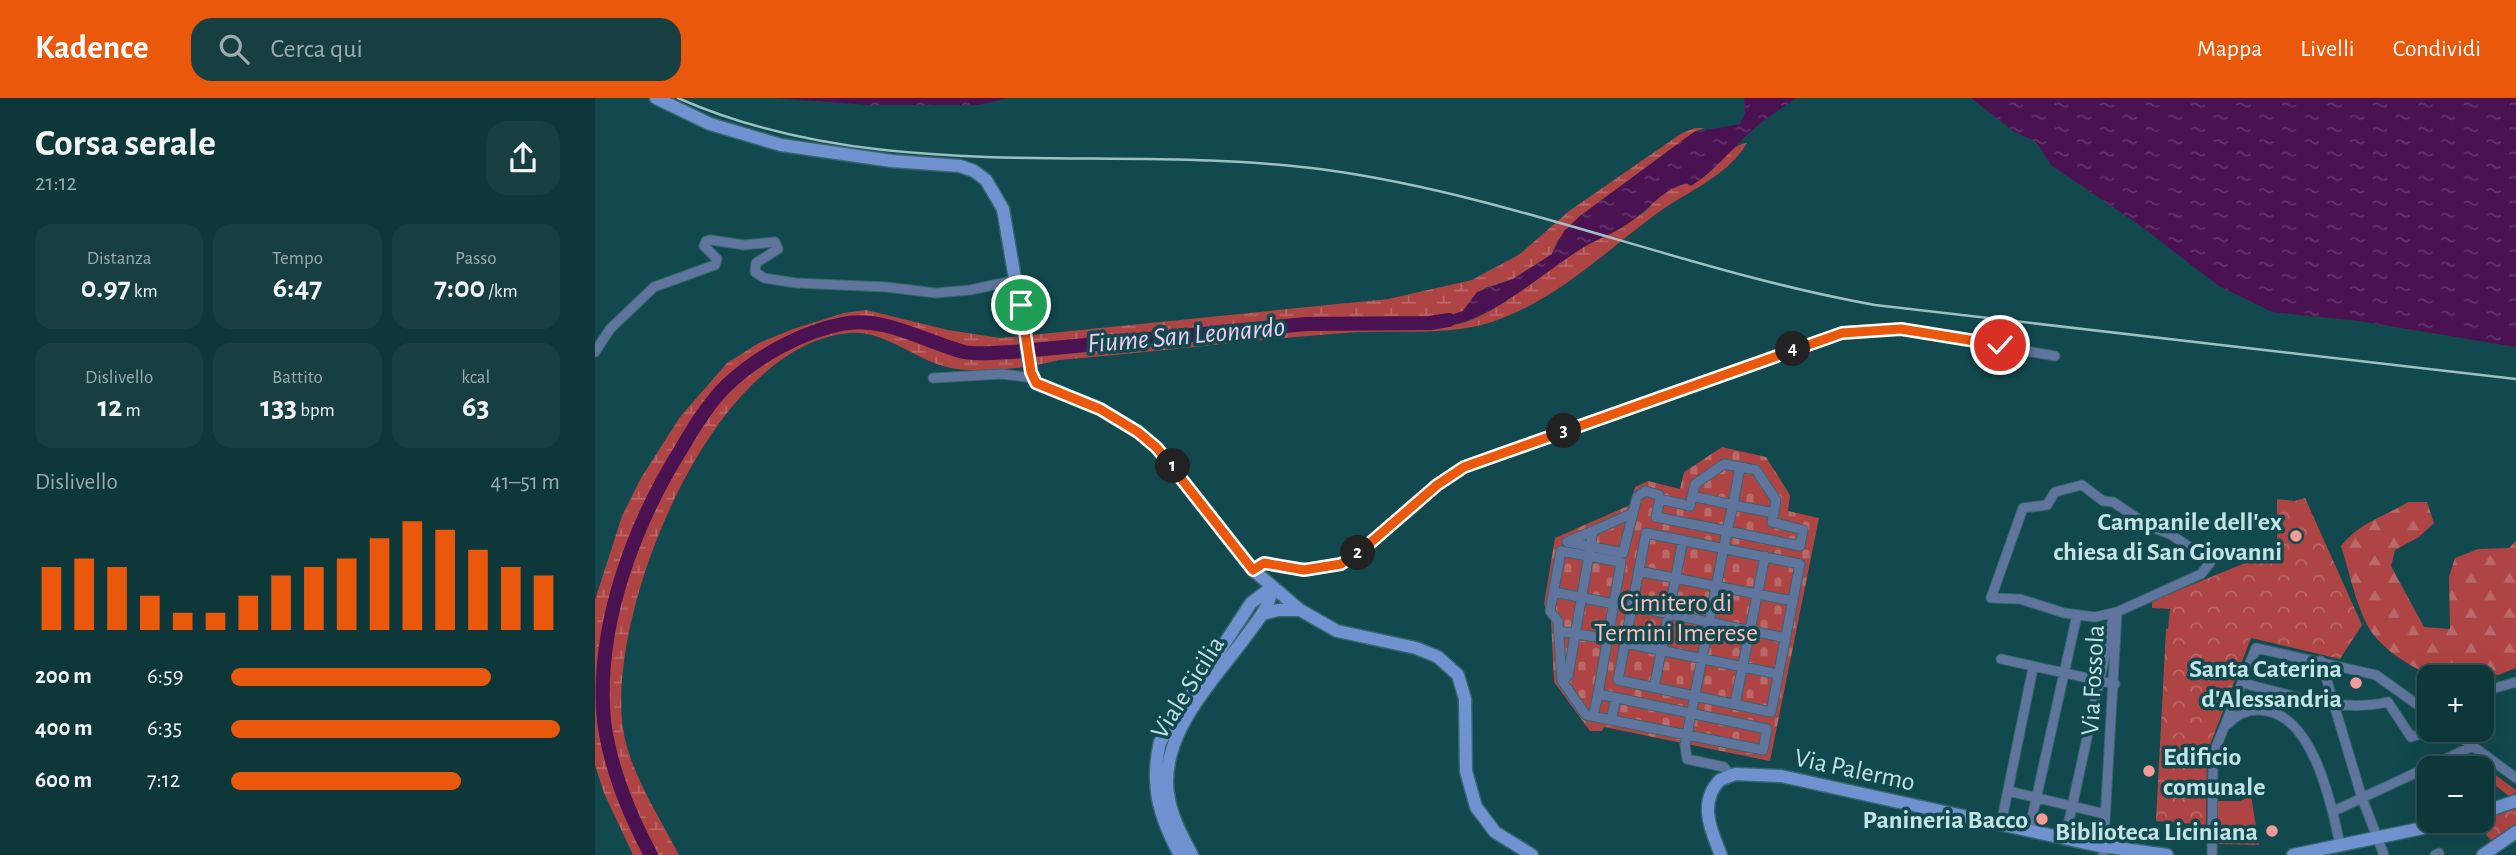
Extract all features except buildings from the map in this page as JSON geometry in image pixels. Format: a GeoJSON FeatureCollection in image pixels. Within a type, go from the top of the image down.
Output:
{"type":"FeatureCollection","features":[{"type":"Feature","properties":{"kind":"main road"},"geometry":{"type":"LineString","coordinates":[[656,98],[710,124],[781,145],[893,161],[960,166],[974,171],[986,180],[1003,209],[1032,375],[1041,387],[1100,409],[1138,432],[1157,448],[1253,570],[1300,610],[1337,631],[1416,648],[1438,657],[1458,675],[1465,699],[1466,771],[1476,807],[1495,832],[1532,855]]}},
{"type":"Feature","properties":{"kind":"main road"},"geometry":{"type":"LineString","coordinates":[[1251,603],[1253,570]]}},
{"type":"Feature","properties":{"kind":"main road"},"geometry":{"type":"LineString","coordinates":[[1251,603],[1272,587]]}},
{"type":"Feature","properties":{"kind":"main road","name":"Viale Sicilia"},"geometry":{"type":"LineString","coordinates":[[1192,855],[1169,802],[1167,766],[1171,746],[1205,692],[1268,605],[1272,587]]}},
{"type":"Feature","properties":{"kind":"main road","name":"Viale Sicilia"},"geometry":{"type":"LineString","coordinates":[[1180,855],[1157,805],[1155,774],[1160,742],[1251,603]]}},
{"type":"Feature","properties":{"kind":"main road"},"geometry":{"type":"LineString","coordinates":[[1262,614],[1278,610],[1300,610]]}},
{"type":"Feature","properties":{"kind":"main road","name":"Via Palermo"},"geometry":{"type":"LineString","coordinates":[[1725,778],[1781,776],[2001,824],[2103,851],[2167,855]]}},
{"type":"Feature","properties":{"kind":"main road"},"geometry":{"type":"LineString","coordinates":[[1721,855],[1713,835],[1708,805],[1710,794],[1725,778]]}},
{"type":"Feature","properties":{"kind":"main road"},"geometry":{"type":"LineString","coordinates":[[2494,809],[2516,801]]}},
{"type":"Feature","properties":{"kind":"main road"},"geometry":{"type":"LineString","coordinates":[[2293,855],[2417,830]]}},
{"type":"Feature","properties":{"kind":"main road"},"geometry":{"type":"LineString","coordinates":[[2484,854],[2501,850],[2516,832]]}},
{"type":"Feature","properties":{"kind":"street"},"geometry":{"type":"LineString","coordinates":[[595,352],[610,329],[654,287],[715,265],[717,259],[704,246],[706,241],[711,240],[737,245],[775,242],[778,249],[756,263],[755,272],[764,278],[796,283],[953,293],[1017,279]]}},
{"type":"Feature","properties":{"kind":"street"},"geometry":{"type":"LineString","coordinates":[[1253,570],[1264,563],[1304,570],[1341,564],[1368,546],[1437,485],[1464,467],[1842,333],[1901,329],[2055,356]]}},
{"type":"Feature","properties":{"kind":"street"},"geometry":{"type":"LineString","coordinates":[[933,378],[1032,375]]}},
{"type":"Feature","properties":{"kind":"street"},"geometry":{"type":"LineString","coordinates":[[1598,694],[1767,729],[1763,750],[1586,715],[1562,681],[1558,621],[1550,611],[1561,551],[1623,553],[1637,497],[1645,491],[1660,495],[1656,517],[1800,546],[1803,530],[1772,522],[1776,500],[1756,470],[1724,464],[1695,484],[1690,506],[1660,499]]}},
{"type":"Feature","properties":{"kind":"street"},"geometry":{"type":"LineString","coordinates":[[1725,778],[1724,768],[1687,759],[1686,734],[1740,467]]}},
{"type":"Feature","properties":{"kind":"street","name":"Via Fossola"},"geometry":{"type":"LineString","coordinates":[[2077,615],[2020,599],[1991,598],[2023,508],[2047,505],[2055,492],[2082,485],[2149,526],[2170,534],[2210,563],[2201,574],[2115,612],[2115,684],[2103,851]]}},
{"type":"Feature","properties":{"kind":"street"},"geometry":{"type":"LineString","coordinates":[[1692,496],[1774,513]]}},
{"type":"Feature","properties":{"kind":"street"},"geometry":{"type":"LineString","coordinates":[[1593,716],[1621,562],[1567,542],[1633,513]]}},
{"type":"Feature","properties":{"kind":"street"},"geometry":{"type":"LineString","coordinates":[[1562,681],[1568,676],[1593,531]]}},
{"type":"Feature","properties":{"kind":"street"},"geometry":{"type":"LineString","coordinates":[[1646,533],[1683,540],[1800,564],[1771,712],[1618,680],[1646,533]]}},
{"type":"Feature","properties":{"kind":"street"},"geometry":{"type":"LineString","coordinates":[[1654,688],[1683,540]]}},
{"type":"Feature","properties":{"kind":"street"},"geometry":{"type":"LineString","coordinates":[[1735,704],[1765,556]]}},
{"type":"Feature","properties":{"kind":"street"},"geometry":{"type":"LineString","coordinates":[[1639,571],[1793,601]]}},
{"type":"Feature","properties":{"kind":"street"},"geometry":{"type":"LineString","coordinates":[[1554,592],[1614,604]]}},
{"type":"Feature","properties":{"kind":"street"},"geometry":{"type":"LineString","coordinates":[[1632,607],[1786,638]]}},
{"type":"Feature","properties":{"kind":"street"},"geometry":{"type":"LineString","coordinates":[[2029,831],[2077,615],[2095,617],[2115,612],[2065,839]]}},
{"type":"Feature","properties":{"kind":"street"},"geometry":{"type":"LineString","coordinates":[[1558,631],[1608,639]]}},
{"type":"Feature","properties":{"kind":"street"},"geometry":{"type":"LineString","coordinates":[[1625,643],[1778,674]]}},
{"type":"Feature","properties":{"kind":"street"},"geometry":{"type":"LineString","coordinates":[[2212,855],[2213,755],[2254,650],[2259,648],[2376,674],[2417,704]]}},
{"type":"Feature","properties":{"kind":"street"},"geometry":{"type":"LineString","coordinates":[[2001,659],[2115,684]]}},
{"type":"Feature","properties":{"kind":"street"},"geometry":{"type":"LineString","coordinates":[[2321,661],[2362,798],[2384,855]]}},
{"type":"Feature","properties":{"kind":"street"},"geometry":{"type":"LineString","coordinates":[[2001,824],[2033,668]]}},
{"type":"Feature","properties":{"kind":"street"},"geometry":{"type":"LineString","coordinates":[[2494,688],[2516,682]]}},
{"type":"Feature","properties":{"kind":"street"},"geometry":{"type":"LineString","coordinates":[[2243,683],[2333,705],[2365,707],[2388,702],[2411,737],[2417,735]]}},
{"type":"Feature","properties":{"kind":"street"},"geometry":{"type":"LineString","coordinates":[[1611,720],[1616,698]]}},
{"type":"Feature","properties":{"kind":"street"},"geometry":{"type":"LineString","coordinates":[[2225,728],[2239,715],[2251,711],[2272,711],[2286,718],[2302,736],[2327,786],[2340,845]]}},
{"type":"Feature","properties":{"kind":"street"},"geometry":{"type":"LineString","coordinates":[[2468,742],[2516,778]]}},
{"type":"Feature","properties":{"kind":"street"},"geometry":{"type":"LineString","coordinates":[[2334,811],[2473,746]]}},
{"type":"Feature","properties":{"kind":"street"},"geometry":{"type":"LineString","coordinates":[[2008,792],[2105,814]]}},
{"type":"Feature","properties":{"kind":"green space"},"geometry":{"type":"Polygon","coordinates":[[[1695,128],[1705,128],[1694,132],[1580,216],[1558,240],[1552,254],[1513,279],[1485,288],[1463,311],[1438,319],[1440,327],[1467,321],[1501,305],[1570,256],[1640,215],[1667,190],[1705,176],[1733,149],[1747,143],[1739,155],[1718,174],[1656,214],[1558,289],[1515,313],[1474,327],[1309,336],[1059,360],[1032,366],[985,370],[943,366],[886,340],[862,333],[849,333],[799,349],[753,383],[713,432],[678,491],[651,555],[632,619],[622,679],[623,729],[639,778],[679,855],[633,855],[604,793],[595,765],[595,600],[622,516],[641,478],[680,417],[727,363],[759,343],[793,329],[844,313],[866,310],[948,330],[1000,338],[1388,299],[1472,280],[1520,254],[1569,211],[1682,133],[1695,128]]]}},
{"type":"Feature","properties":{"kind":"green space","name":"Cimitero di Termini Imerese"},"geometry":{"type":"Polygon","coordinates":[[[1722,447],[1766,457],[1790,495],[1788,511],[1819,518],[1770,761],[1604,727],[1602,731],[1590,731],[1554,682],[1551,620],[1544,604],[1555,538],[1630,505],[1635,487],[1648,481],[1680,489],[1684,472],[1722,447]]]}},
{"type":"Feature","properties":{"kind":"green space"},"geometry":{"type":"Polygon","coordinates":[[[2305,498],[2362,625],[2340,659],[2251,638],[2207,753],[2206,825],[2156,821],[2166,629],[2170,609],[2152,608],[2152,601],[2277,550],[2277,499],[2295,501],[2305,498]]]}},
{"type":"Feature","properties":{"kind":"green space"},"geometry":{"type":"Polygon","coordinates":[[[2408,502],[2427,502],[2434,523],[2419,537],[2395,550],[2391,566],[2424,627],[2450,629],[2449,577],[2455,558],[2478,549],[2509,548],[2516,541],[2516,668],[2498,675],[2494,675],[2494,665],[2417,665],[2417,668],[2386,648],[2363,616],[2341,546],[2364,526],[2408,502]]]}},
{"type":"Feature","properties":{"kind":"green space"},"geometry":{"type":"Polygon","coordinates":[[[2494,774],[2516,790],[2510,797],[2494,784],[2494,774]]]}},
{"type":"Feature","properties":{"kind":"green space"},"geometry":{"type":"Polygon","coordinates":[[[2251,796],[2259,845],[2219,844],[2217,801],[2240,801],[2251,796]]]}},
{"type":"Feature","properties":{"kind":"green space"},"geometry":{"type":"Polygon","coordinates":[[[2516,804],[2516,827],[2491,841],[2485,833],[2494,833],[2494,813],[2516,804]]]}},
{"type":"Feature","properties":{"kind":"water"},"geometry":{"type":"Polygon","coordinates":[[[773,98],[1009,98],[978,105],[869,105],[773,98]]]}},
{"type":"Feature","properties":{"kind":"water"},"geometry":{"type":"Polygon","coordinates":[[[1744,98],[1796,98],[1761,123],[1700,180],[1691,186],[1686,183],[1677,186],[1626,225],[1584,247],[1488,312],[1447,325],[1430,323],[1463,311],[1477,292],[1513,279],[1552,254],[1564,231],[1580,216],[1694,132],[1740,124],[1745,113],[1744,98]]]}},
{"type":"Feature","properties":{"kind":"water"},"geometry":{"type":"Polygon","coordinates":[[[1971,98],[2516,98],[2516,347],[2359,321],[2272,312],[2219,286],[2135,222],[2052,166],[2036,142],[2013,131],[1971,98]]]}},
{"type":"Feature","properties":{"kind":"waterway","name":"Fiume San Leonardo"},"geometry":{"type":"LineString","coordinates":[[651,855],[621,790],[604,721],[603,685],[612,613],[634,542],[665,476],[703,414],[720,393],[751,365],[795,339],[826,328],[857,322],[888,326],[949,348],[981,353],[1306,324],[1430,323],[1449,320]]}},
{"type":"Feature","properties":{"kind":"railway"},"geometry":{"type":"LineString","coordinates":[[678,98],[756,126],[836,144],[917,153],[1245,162],[1327,170],[1465,197],[1737,274],[1875,305],[2516,379]]}},
{"type":"Feature","properties":{"kind":"place","name":"Campanile dell'ex chiesa di San Giovanni"},"geometry":{"type":"Point","coordinates":[2296,536]}},
{"type":"Feature","properties":{"kind":"place","name":"Santa Caterina d'Alessandria"},"geometry":{"type":"Point","coordinates":[2356,683]}},
{"type":"Feature","properties":{"kind":"place","name":"Edificio comunale"},"geometry":{"type":"Point","coordinates":[2149,771]}},
{"type":"Feature","properties":{"kind":"place","name":"Panineria Bacco"},"geometry":{"type":"Point","coordinates":[2042,819]}},
{"type":"Feature","properties":{"kind":"place","name":"Biblioteca Liciniana"},"geometry":{"type":"Point","coordinates":[2272,831]}},
{"type":"Feature","properties":{"kind":"route"},"geometry":{"type":"LineString","coordinates":[[1021,305],[1031,372],[1036,383],[1100,409],[1138,432],[1157,448],[1253,570],[1264,563],[1304,570],[1341,564],[1373,541],[1420,498],[1464,467],[1842,333],[1863,329],[1901,329],[2000,345]]}}]}
